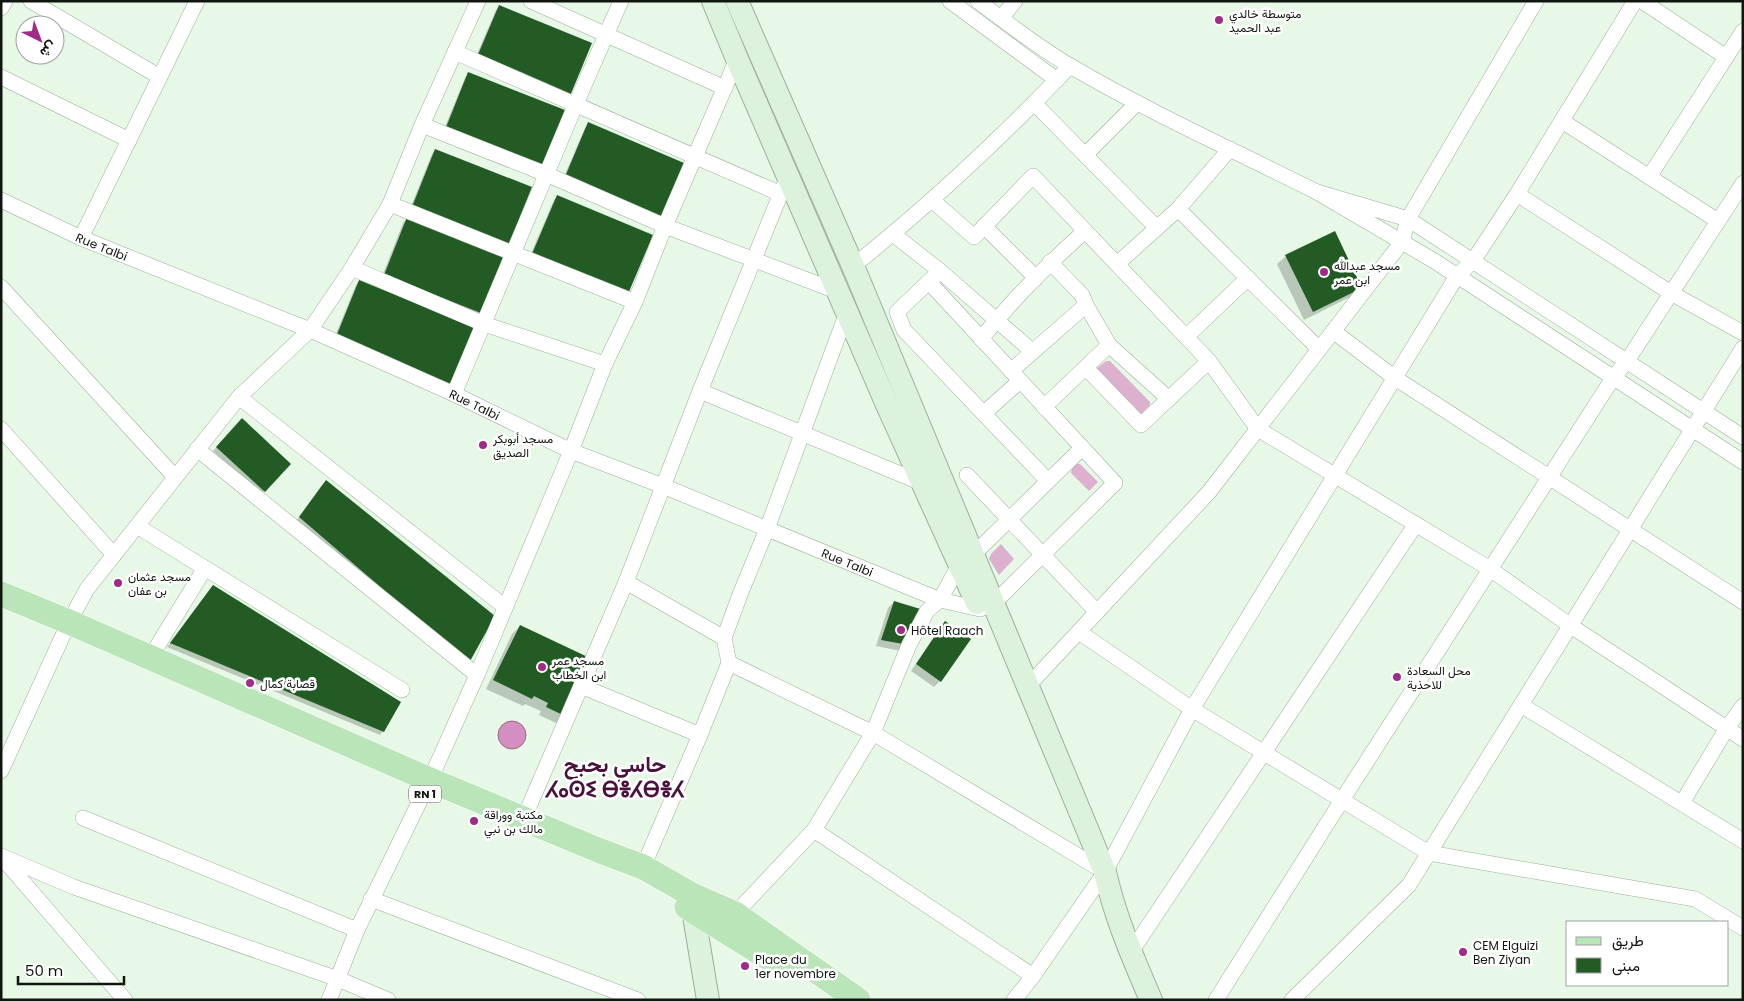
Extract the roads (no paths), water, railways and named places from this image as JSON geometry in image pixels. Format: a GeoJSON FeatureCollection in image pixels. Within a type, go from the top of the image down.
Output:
{"type":"FeatureCollection","features":[{"type":"Feature","properties":{"kind":"main road","name":"RN 1"},"geometry":{"type":"LineString","coordinates":[[1,594],[65,629],[666,894],[836,1000]]}},
{"type":"Feature","properties":{"kind":"main road","name":"RN 1"},"geometry":{"type":"LineString","coordinates":[[1,611],[65,629],[150,658],[427,787],[524,818],[643,867],[694,896],[735,914],[858,1000]]}},
{"type":"Feature","properties":{"kind":"street"},"geometry":{"type":"LineString","coordinates":[[1,8],[5,1]]}},
{"type":"Feature","properties":{"kind":"street"},"geometry":{"type":"LineString","coordinates":[[31,1],[160,77]]}},
{"type":"Feature","properties":{"kind":"street"},"geometry":{"type":"LineString","coordinates":[[81,238],[197,1]]}},
{"type":"Feature","properties":{"kind":"street"},"geometry":{"type":"LineString","coordinates":[[1,771],[65,629],[86,589],[239,397],[310,330],[352,268],[390,204],[422,126],[478,1]]}},
{"type":"Feature","properties":{"kind":"street"},"geometry":{"type":"LineString","coordinates":[[532,1],[725,88]]}},
{"type":"Feature","properties":{"kind":"street"},"geometry":{"type":"LineString","coordinates":[[454,394],[621,1]]}},
{"type":"Feature","properties":{"kind":"street"},"geometry":{"type":"LineString","coordinates":[[713,1],[737,59],[784,185],[843,302],[922,483],[966,560]]}},
{"type":"Feature","properties":{"kind":"street"},"geometry":{"type":"LineString","coordinates":[[737,1],[853,266],[966,560],[986,606],[1027,687],[1105,872],[1112,903],[1130,952],[1152,1000]]}},
{"type":"Feature","properties":{"kind":"street"},"geometry":{"type":"LineString","coordinates":[[950,1],[1057,80]]}},
{"type":"Feature","properties":{"kind":"street"},"geometry":{"type":"LineString","coordinates":[[978,1],[1070,66],[1137,103],[1317,192],[1402,242],[1458,276],[1743,462]]}},
{"type":"Feature","properties":{"kind":"street"},"geometry":{"type":"LineString","coordinates":[[1001,18],[1016,1]]}},
{"type":"Feature","properties":{"kind":"street"},"geometry":{"type":"LineString","coordinates":[[1027,687],[1209,492],[1402,242],[1408,219],[1536,1]]}},
{"type":"Feature","properties":{"kind":"street"},"geometry":{"type":"LineString","coordinates":[[1014,1000],[1033,976],[1105,872],[1192,709],[1458,276],[1473,261],[1517,194],[1635,1]]}},
{"type":"Feature","properties":{"kind":"street"},"geometry":{"type":"LineString","coordinates":[[1642,1],[1726,57]]}},
{"type":"Feature","properties":{"kind":"street"},"geometry":{"type":"LineString","coordinates":[[1650,177],[1743,31]]}},
{"type":"Feature","properties":{"kind":"street"},"geometry":{"type":"LineString","coordinates":[[455,52],[694,157],[784,185]]}},
{"type":"Feature","properties":{"kind":"street"},"geometry":{"type":"LineString","coordinates":[[329,1000],[371,899],[427,787],[477,675],[571,451],[605,364],[635,302],[664,226],[737,59]]}},
{"type":"Feature","properties":{"kind":"street"},"geometry":{"type":"LineString","coordinates":[[853,266],[932,200],[1070,66]]}},
{"type":"Feature","properties":{"kind":"street"},"geometry":{"type":"LineString","coordinates":[[1,77],[129,140]]}},
{"type":"Feature","properties":{"kind":"street"},"geometry":{"type":"LineString","coordinates":[[1034,103],[1157,228]]}},
{"type":"Feature","properties":{"kind":"street"},"geometry":{"type":"LineString","coordinates":[[1086,155],[1137,103]]}},
{"type":"Feature","properties":{"kind":"street"},"geometry":{"type":"LineString","coordinates":[[1562,121],[1718,221]]}},
{"type":"Feature","properties":{"kind":"street"},"geometry":{"type":"LineString","coordinates":[[422,126],[546,174],[664,226],[753,261],[843,302]]}},
{"type":"Feature","properties":{"kind":"street"},"geometry":{"type":"LineString","coordinates":[[1117,264],[1178,209],[1230,149]]}},
{"type":"Feature","properties":{"kind":"street"},"geometry":{"type":"LineString","coordinates":[[932,200],[974,237],[1033,176],[1209,361],[1258,429],[1490,569],[1571,626],[1743,739]]}},
{"type":"Feature","properties":{"kind":"street"},"geometry":{"type":"LineString","coordinates":[[1216,1000],[1613,378],[1627,361],[1743,183]]}},
{"type":"Feature","properties":{"kind":"street"},"geometry":{"type":"LineString","coordinates":[[524,818],[626,582],[700,390],[784,185]]}},
{"type":"Feature","properties":{"kind":"street"},"geometry":{"type":"LineString","coordinates":[[1317,192],[1408,219],[1743,437]]}},
{"type":"Feature","properties":{"kind":"street"},"geometry":{"type":"LineString","coordinates":[[1517,194],[1671,293],[1743,333]]}},
{"type":"Feature","properties":{"kind":"street","name":"Rue Talbi"},"geometry":{"type":"LineString","coordinates":[[1,200],[81,238],[310,330],[454,394],[571,451],[663,486],[940,600],[986,606]]}},
{"type":"Feature","properties":{"kind":"street"},"geometry":{"type":"LineString","coordinates":[[390,204],[635,302]]}},
{"type":"Feature","properties":{"kind":"street"},"geometry":{"type":"LineString","coordinates":[[1178,209],[1319,349]]}},
{"type":"Feature","properties":{"kind":"street"},"geometry":{"type":"LineString","coordinates":[[984,226],[1036,278]]}},
{"type":"Feature","properties":{"kind":"street"},"geometry":{"type":"LineString","coordinates":[[981,339],[1050,262],[1085,230]]}},
{"type":"Feature","properties":{"kind":"street"},"geometry":{"type":"LineString","coordinates":[[893,234],[940,271],[1032,351]]}},
{"type":"Feature","properties":{"kind":"street"},"geometry":{"type":"LineString","coordinates":[[1050,262],[1082,296],[1109,345],[1168,399]]}},
{"type":"Feature","properties":{"kind":"street"},"geometry":{"type":"LineString","coordinates":[[352,268],[484,324],[605,364]]}},
{"type":"Feature","properties":{"kind":"street"},"geometry":{"type":"LineString","coordinates":[[940,271],[896,312],[904,330],[1048,481]]}},
{"type":"Feature","properties":{"kind":"street"},"geometry":{"type":"LineString","coordinates":[[1186,336],[1248,278]]}},
{"type":"Feature","properties":{"kind":"street"},"geometry":{"type":"LineString","coordinates":[[929,282],[1116,484],[1043,555],[986,606]]}},
{"type":"Feature","properties":{"kind":"street"},"geometry":{"type":"LineString","coordinates":[[1,287],[175,477]]}},
{"type":"Feature","properties":{"kind":"street"},"geometry":{"type":"LineString","coordinates":[[643,867],[729,663],[724,638],[802,433],[843,302]]}},
{"type":"Feature","properties":{"kind":"street"},"geometry":{"type":"LineString","coordinates":[[984,413],[1015,376],[1032,351],[1086,305]]}},
{"type":"Feature","properties":{"kind":"street"},"geometry":{"type":"LineString","coordinates":[[1333,331],[1395,378],[1743,602]]}},
{"type":"Feature","properties":{"kind":"street"},"geometry":{"type":"LineString","coordinates":[[1044,407],[1109,345]]}},
{"type":"Feature","properties":{"kind":"street"},"geometry":{"type":"LineString","coordinates":[[1292,1000],[1409,885],[1743,348]]}},
{"type":"Feature","properties":{"kind":"street"},"geometry":{"type":"LineString","coordinates":[[1086,368],[1141,426],[1209,361]]}},
{"type":"Feature","properties":{"kind":"street"},"geometry":{"type":"LineString","coordinates":[[700,390],[922,483]]}},
{"type":"Feature","properties":{"kind":"street"},"geometry":{"type":"LineString","coordinates":[[239,397],[505,607]]}},
{"type":"Feature","properties":{"kind":"street"},"geometry":{"type":"LineString","coordinates":[[1,430],[114,555]]}},
{"type":"Feature","properties":{"kind":"street"},"geometry":{"type":"LineString","coordinates":[[735,914],[814,830],[873,734],[909,645],[927,611],[940,600],[966,560],[1082,448]]}},
{"type":"Feature","properties":{"kind":"street"},"geometry":{"type":"LineString","coordinates":[[197,449],[477,675]]}},
{"type":"Feature","properties":{"kind":"street"},"geometry":{"type":"LineString","coordinates":[[967,475],[1097,612]]}},
{"type":"Feature","properties":{"kind":"street"},"geometry":{"type":"LineString","coordinates":[[1130,952],[1416,524]]}},
{"type":"Feature","properties":{"kind":"street"},"geometry":{"type":"LineString","coordinates":[[136,526],[402,690]]}},
{"type":"Feature","properties":{"kind":"street"},"geometry":{"type":"LineString","coordinates":[[150,658],[205,568]]}},
{"type":"Feature","properties":{"kind":"street"},"geometry":{"type":"LineString","coordinates":[[626,582],[724,638]]}},
{"type":"Feature","properties":{"kind":"street"},"geometry":{"type":"LineString","coordinates":[[1079,632],[1192,709],[1429,853],[1695,899],[1743,928]]}},
{"type":"Feature","properties":{"kind":"street"},"geometry":{"type":"LineString","coordinates":[[729,663],[873,734],[1105,872]]}},
{"type":"Feature","properties":{"kind":"street"},"geometry":{"type":"LineString","coordinates":[[581,686],[700,735]]}},
{"type":"Feature","properties":{"kind":"street"},"geometry":{"type":"LineString","coordinates":[[1521,705],[1743,841]]}},
{"type":"Feature","properties":{"kind":"street"},"geometry":{"type":"LineString","coordinates":[[1682,803],[1727,728],[1743,706]]}},
{"type":"Feature","properties":{"kind":"street"},"geometry":{"type":"LineString","coordinates":[[83,818],[357,930]]}},
{"type":"Feature","properties":{"kind":"street"},"geometry":{"type":"LineString","coordinates":[[814,830],[1033,976]]}},
{"type":"Feature","properties":{"kind":"street"},"geometry":{"type":"LineString","coordinates":[[1,857],[74,887],[338,979],[388,1000]]}},
{"type":"Feature","properties":{"kind":"street"},"geometry":{"type":"LineString","coordinates":[[1,857],[125,1000]]}},
{"type":"Feature","properties":{"kind":"street"},"geometry":{"type":"LineString","coordinates":[[371,899],[638,1000]]}},
{"type":"Feature","properties":{"kind":"street"},"geometry":{"type":"LineString","coordinates":[[693,910],[708,1000]]}},
{"type":"Feature","properties":{"kind":"place","name":"متوسطة خالدي عبد الحميد"},"geometry":{"type":"Point","coordinates":[1219,20]}},
{"type":"Feature","properties":{"kind":"place","name":"مسجد عبدالله ابن عمر"},"geometry":{"type":"Point","coordinates":[1324,272]}},
{"type":"Feature","properties":{"kind":"place","name":"مسجد أبوبكر الصديق"},"geometry":{"type":"Point","coordinates":[483,445]}},
{"type":"Feature","properties":{"kind":"place","name":"مسجد عثمان بن عفان"},"geometry":{"type":"Point","coordinates":[118,583]}},
{"type":"Feature","properties":{"kind":"place","name":"Hôtel Raach"},"geometry":{"type":"Point","coordinates":[901,630]}},
{"type":"Feature","properties":{"kind":"place","name":"مسجد عمر ابن الخطاب"},"geometry":{"type":"Point","coordinates":[542,667]}},
{"type":"Feature","properties":{"kind":"place","name":"محل السعادة للاحذية"},"geometry":{"type":"Point","coordinates":[1397,677]}},
{"type":"Feature","properties":{"kind":"place","name":"قصابة كمال"},"geometry":{"type":"Point","coordinates":[250,683]}},
{"type":"Feature","properties":{"kind":"place","name":"مكتبة ووراقة مالك بن نبي"},"geometry":{"type":"Point","coordinates":[474,821]}},
{"type":"Feature","properties":{"kind":"place","name":"CEM Elguizi Ben Ziyan"},"geometry":{"type":"Point","coordinates":[1463,952]}},
{"type":"Feature","properties":{"kind":"place","name":"Place du 1er novembre"},"geometry":{"type":"Point","coordinates":[745,966]}},
{"type":"Feature","properties":{"kind":"district","name":"حاسي بحبح ⵃⴰⵙⵉ ⴱⴻⵃⴱⴻⵃ"},"geometry":{"type":"Point","coordinates":[615,776]}}]}
